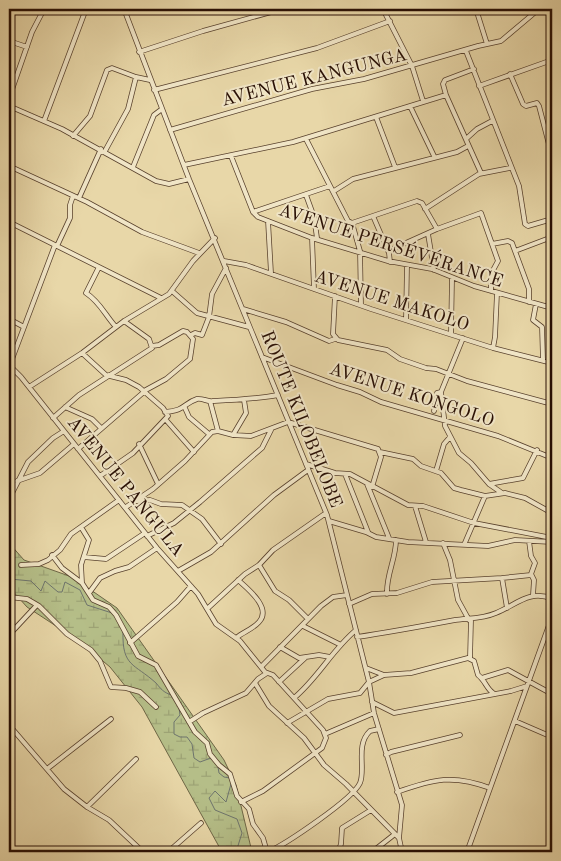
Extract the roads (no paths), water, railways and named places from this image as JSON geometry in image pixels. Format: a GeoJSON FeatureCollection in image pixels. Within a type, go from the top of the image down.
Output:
{"type":"FeatureCollection","features":[{"type":"Feature","properties":{"kind":"street"},"geometry":{"type":"LineString","coordinates":[[9,98],[11,86],[44,9]]}},
{"type":"Feature","properties":{"kind":"street"},"geometry":{"type":"LineString","coordinates":[[44,121],[86,9]]}},
{"type":"Feature","properties":{"kind":"street"},"geometry":{"type":"LineString","coordinates":[[124,10],[130,9]]}},
{"type":"Feature","properties":{"kind":"street"},"geometry":{"type":"LineString","coordinates":[[139,52],[212,28],[282,9]]}},
{"type":"Feature","properties":{"kind":"street"},"geometry":{"type":"LineString","coordinates":[[383,9],[412,66],[423,101]]}},
{"type":"Feature","properties":{"kind":"street"},"geometry":{"type":"LineString","coordinates":[[421,9],[428,11],[438,9]]}},
{"type":"Feature","properties":{"kind":"street"},"geometry":{"type":"LineString","coordinates":[[476,9],[487,44]]}},
{"type":"Feature","properties":{"kind":"street","name":"AVENUE KANGUNGA"},"geometry":{"type":"LineString","coordinates":[[170,130],[312,89],[364,79],[501,40],[539,9]]}},
{"type":"Feature","properties":{"kind":"street","name":"ROUTE KILOBELOBE"},"geometry":{"type":"LineString","coordinates":[[124,10],[189,179],[215,238],[249,327],[329,521],[366,668],[374,714],[380,729],[402,811],[397,836],[402,852]]}},
{"type":"Feature","properties":{"kind":"street"},"geometry":{"type":"LineString","coordinates":[[154,90],[317,48],[390,21]]}},
{"type":"Feature","properties":{"kind":"street"},"geometry":{"type":"LineString","coordinates":[[9,41],[27,47]]}},
{"type":"Feature","properties":{"kind":"street"},"geometry":{"type":"LineString","coordinates":[[466,51],[510,168],[519,186],[526,225],[552,219]]}},
{"type":"Feature","properties":{"kind":"street"},"geometry":{"type":"LineString","coordinates":[[478,86],[552,60]]}},
{"type":"Feature","properties":{"kind":"street"},"geometry":{"type":"LineString","coordinates":[[73,136],[90,116],[107,70],[112,68],[150,80]]}},
{"type":"Feature","properties":{"kind":"street"},"geometry":{"type":"LineString","coordinates":[[474,69],[445,80],[443,84],[446,95],[481,173]]}},
{"type":"Feature","properties":{"kind":"street"},"geometry":{"type":"LineString","coordinates":[[510,74],[523,104],[526,106],[537,103],[540,106],[552,156]]}},
{"type":"Feature","properties":{"kind":"street"},"geometry":{"type":"LineString","coordinates":[[79,198],[103,150],[128,109],[136,77]]}},
{"type":"Feature","properties":{"kind":"street"},"geometry":{"type":"LineString","coordinates":[[184,164],[231,156],[306,139],[446,95]]}},
{"type":"Feature","properties":{"kind":"street"},"geometry":{"type":"LineString","coordinates":[[9,106],[103,150],[165,183],[189,179]]}},
{"type":"Feature","properties":{"kind":"street"},"geometry":{"type":"LineString","coordinates":[[410,106],[434,156]]}},
{"type":"Feature","properties":{"kind":"street"},"geometry":{"type":"LineString","coordinates":[[133,167],[154,115],[162,109]]}},
{"type":"Feature","properties":{"kind":"street"},"geometry":{"type":"LineString","coordinates":[[376,117],[395,168]]}},
{"type":"Feature","properties":{"kind":"street"},"geometry":{"type":"LineString","coordinates":[[466,140],[477,129],[492,122]]}},
{"type":"Feature","properties":{"kind":"street"},"geometry":{"type":"LineString","coordinates":[[306,139],[348,221],[352,223],[360,251],[361,305]]}},
{"type":"Feature","properties":{"kind":"street"},"geometry":{"type":"LineString","coordinates":[[334,191],[353,179],[434,156],[457,152],[468,146]]}},
{"type":"Feature","properties":{"kind":"street","name":"AVENUE PERSÉVÉRANCE"},"geometry":{"type":"LineString","coordinates":[[231,156],[253,212],[268,221],[390,262],[434,270],[497,293],[552,308]]}},
{"type":"Feature","properties":{"kind":"street"},"geometry":{"type":"LineString","coordinates":[[9,166],[79,198],[142,232],[199,254]]}},
{"type":"Feature","properties":{"kind":"street"},"geometry":{"type":"LineString","coordinates":[[425,209],[448,192],[481,173],[510,168]]}},
{"type":"Feature","properties":{"kind":"street"},"geometry":{"type":"LineString","coordinates":[[253,212],[330,186]]}},
{"type":"Feature","properties":{"kind":"street"},"geometry":{"type":"LineString","coordinates":[[306,195],[314,217],[314,289]]}},
{"type":"Feature","properties":{"kind":"street"},"geometry":{"type":"LineString","coordinates":[[9,366],[56,246],[70,218],[70,205],[73,196]]}},
{"type":"Feature","properties":{"kind":"street"},"geometry":{"type":"LineString","coordinates":[[352,223],[415,201],[420,202],[437,229]]}},
{"type":"Feature","properties":{"kind":"street"},"geometry":{"type":"LineString","coordinates":[[388,251],[437,229],[481,213],[498,261],[492,274],[491,291]]}},
{"type":"Feature","properties":{"kind":"street"},"geometry":{"type":"LineString","coordinates":[[373,216],[388,251],[390,262]]}},
{"type":"Feature","properties":{"kind":"street"},"geometry":{"type":"LineString","coordinates":[[268,221],[271,273]]}},
{"type":"Feature","properties":{"kind":"street"},"geometry":{"type":"LineString","coordinates":[[9,222],[162,298]]}},
{"type":"Feature","properties":{"kind":"street"},"geometry":{"type":"LineString","coordinates":[[552,226],[552,232]]}},
{"type":"Feature","properties":{"kind":"street"},"geometry":{"type":"LineString","coordinates":[[428,234],[434,270]]}},
{"type":"Feature","properties":{"kind":"street"},"geometry":{"type":"LineString","coordinates":[[515,251],[552,237]]}},
{"type":"Feature","properties":{"kind":"street"},"geometry":{"type":"LineString","coordinates":[[29,387],[82,353],[124,321],[172,291],[199,254],[215,238]]}},
{"type":"Feature","properties":{"kind":"street"},"geometry":{"type":"LineString","coordinates":[[492,244],[510,241],[530,294],[529,302]]}},
{"type":"Feature","properties":{"kind":"street","name":"AVENUE MAKOLO"},"geometry":{"type":"LineString","coordinates":[[224,261],[242,263],[406,320],[493,348],[552,363]]}},
{"type":"Feature","properties":{"kind":"street"},"geometry":{"type":"LineString","coordinates":[[406,320],[407,265]]}},
{"type":"Feature","properties":{"kind":"street"},"geometry":{"type":"LineString","coordinates":[[100,266],[85,292],[101,305],[105,315],[116,327]]}},
{"type":"Feature","properties":{"kind":"street"},"geometry":{"type":"LineString","coordinates":[[191,335],[195,333],[201,335],[209,317],[212,294],[226,268]]}},
{"type":"Feature","properties":{"kind":"street"},"geometry":{"type":"LineString","coordinates":[[450,333],[452,278]]}},
{"type":"Feature","properties":{"kind":"street"},"geometry":{"type":"LineString","coordinates":[[172,291],[193,310],[209,317],[249,327]]}},
{"type":"Feature","properties":{"kind":"street"},"geometry":{"type":"LineString","coordinates":[[493,348],[497,293]]}},
{"type":"Feature","properties":{"kind":"street"},"geometry":{"type":"LineString","coordinates":[[335,296],[334,334],[336,338]]}},
{"type":"Feature","properties":{"kind":"street"},"geometry":{"type":"LineString","coordinates":[[536,304],[533,320],[542,327],[543,360]]}},
{"type":"Feature","properties":{"kind":"street"},"geometry":{"type":"LineString","coordinates":[[243,309],[278,319],[329,341],[336,338],[362,346],[387,350],[400,359],[449,373],[467,381],[552,404]]}},
{"type":"Feature","properties":{"kind":"street"},"geometry":{"type":"LineString","coordinates":[[9,319],[24,327]]}},
{"type":"Feature","properties":{"kind":"street"},"geometry":{"type":"LineString","coordinates":[[124,321],[149,339],[152,346]]}},
{"type":"Feature","properties":{"kind":"street"},"geometry":{"type":"LineString","coordinates":[[53,418],[65,407],[152,346],[159,345],[182,331],[191,335],[193,339],[190,359],[166,379],[144,391],[78,449]]}},
{"type":"Feature","properties":{"kind":"street"},"geometry":{"type":"LineString","coordinates":[[463,338],[441,392],[444,419],[450,437],[459,453],[471,462],[489,484],[503,493],[525,498],[552,513]]}},
{"type":"Feature","properties":{"kind":"street"},"geometry":{"type":"LineString","coordinates":[[82,353],[108,376],[126,380],[144,391],[166,412],[168,418],[133,453],[100,476]]}},
{"type":"Feature","properties":{"kind":"street","name":"AVENUE KONGOLO"},"geometry":{"type":"LineString","coordinates":[[262,357],[360,392],[381,402],[444,419],[537,450],[552,458]]}},
{"type":"Feature","properties":{"kind":"street","name":"AVENUE PANGULA"},"geometry":{"type":"LineString","coordinates":[[9,366],[29,387],[157,548],[191,586],[219,628],[236,638]]}},
{"type":"Feature","properties":{"kind":"street"},"geometry":{"type":"LineString","coordinates":[[434,411],[437,393],[441,392]]}},
{"type":"Feature","properties":{"kind":"street"},"geometry":{"type":"LineString","coordinates":[[166,412],[185,408],[196,400],[244,400],[278,395]]}},
{"type":"Feature","properties":{"kind":"street"},"geometry":{"type":"LineString","coordinates":[[233,435],[246,412],[244,400]]}},
{"type":"Feature","properties":{"kind":"street"},"geometry":{"type":"LineString","coordinates":[[210,401],[218,430]]}},
{"type":"Feature","properties":{"kind":"street"},"geometry":{"type":"LineString","coordinates":[[428,414],[443,403]]}},
{"type":"Feature","properties":{"kind":"street"},"geometry":{"type":"LineString","coordinates":[[65,407],[92,419],[101,428]]}},
{"type":"Feature","properties":{"kind":"street"},"geometry":{"type":"LineString","coordinates":[[185,408],[189,418],[209,434]]}},
{"type":"Feature","properties":{"kind":"street"},"geometry":{"type":"LineString","coordinates":[[166,420],[194,452]]}},
{"type":"Feature","properties":{"kind":"street"},"geometry":{"type":"LineString","coordinates":[[126,508],[158,484],[194,452],[209,434],[218,430],[233,435],[251,436],[288,422],[369,446],[380,452],[413,459],[421,466],[443,475],[454,488],[485,496],[503,493]]}},
{"type":"Feature","properties":{"kind":"street"},"geometry":{"type":"LineString","coordinates":[[84,557],[106,559],[146,534],[174,523],[257,453],[271,430]]}},
{"type":"Feature","properties":{"kind":"street"},"geometry":{"type":"LineString","coordinates":[[9,499],[28,462],[64,431]]}},
{"type":"Feature","properties":{"kind":"street"},"geometry":{"type":"LineString","coordinates":[[436,471],[444,444],[450,437]]}},
{"type":"Feature","properties":{"kind":"street"},"geometry":{"type":"LineString","coordinates":[[17,481],[40,473],[74,444]]}},
{"type":"Feature","properties":{"kind":"street"},"geometry":{"type":"LineString","coordinates":[[140,444],[158,484]]}},
{"type":"Feature","properties":{"kind":"street"},"geometry":{"type":"LineString","coordinates":[[489,484],[523,478],[537,450]]}},
{"type":"Feature","properties":{"kind":"street"},"geometry":{"type":"LineString","coordinates":[[372,487],[380,452]]}},
{"type":"Feature","properties":{"kind":"street"},"geometry":{"type":"LineString","coordinates":[[306,464],[335,474],[345,474],[393,495],[408,505],[429,508],[474,522],[552,538]]}},
{"type":"Feature","properties":{"kind":"street"},"geometry":{"type":"LineString","coordinates":[[178,571],[221,544],[274,495],[308,470]]}},
{"type":"Feature","properties":{"kind":"street"},"geometry":{"type":"LineString","coordinates":[[345,474],[368,533]]}},
{"type":"Feature","properties":{"kind":"street"},"geometry":{"type":"LineString","coordinates":[[367,484],[389,538]]}},
{"type":"Feature","properties":{"kind":"street"},"geometry":{"type":"LineString","coordinates":[[464,545],[485,496]]}},
{"type":"Feature","properties":{"kind":"street"},"geometry":{"type":"LineString","coordinates":[[21,564],[39,564],[62,547],[70,534],[119,500]]}},
{"type":"Feature","properties":{"kind":"street"},"geometry":{"type":"LineString","coordinates":[[135,501],[150,500],[161,504],[178,503],[202,519],[221,544]]}},
{"type":"Feature","properties":{"kind":"street"},"geometry":{"type":"LineString","coordinates":[[415,506],[426,542]]}},
{"type":"Feature","properties":{"kind":"street"},"geometry":{"type":"LineString","coordinates":[[207,609],[238,580],[259,565],[273,550],[326,513]]}},
{"type":"Feature","properties":{"kind":"street"},"geometry":{"type":"LineString","coordinates":[[329,521],[376,537],[396,540],[488,546],[515,540],[552,542]]}},
{"type":"Feature","properties":{"kind":"street"},"geometry":{"type":"LineString","coordinates":[[81,527],[88,538],[81,565],[82,583]]}},
{"type":"Feature","properties":{"kind":"street"},"geometry":{"type":"LineString","coordinates":[[387,594],[390,566],[396,552],[396,540]]}},
{"type":"Feature","properties":{"kind":"street"},"geometry":{"type":"LineString","coordinates":[[529,541],[531,556],[535,563],[531,575],[534,580],[533,595]]}},
{"type":"Feature","properties":{"kind":"street"},"geometry":{"type":"LineString","coordinates":[[443,543],[455,580],[458,600],[470,620],[470,658]]}},
{"type":"Feature","properties":{"kind":"street"},"geometry":{"type":"LineString","coordinates":[[89,593],[100,578],[114,571],[129,568],[157,548]]}},
{"type":"Feature","properties":{"kind":"street"},"geometry":{"type":"LineString","coordinates":[[52,555],[62,568],[82,583],[93,600],[109,607],[116,615],[138,656],[156,664],[200,739],[207,743],[212,756],[230,774],[241,802],[249,809],[253,824],[263,838],[267,852],[308,829],[354,792],[362,777],[360,762],[364,740],[370,731],[380,729]]}},
{"type":"Feature","properties":{"kind":"street"},"geometry":{"type":"LineString","coordinates":[[259,565],[275,591],[289,600],[308,619]]}},
{"type":"Feature","properties":{"kind":"street"},"geometry":{"type":"LineString","coordinates":[[349,604],[372,594],[387,594],[413,589],[432,582],[531,575]]}},
{"type":"Feature","properties":{"kind":"street"},"geometry":{"type":"LineString","coordinates":[[502,578],[506,608]]}},
{"type":"Feature","properties":{"kind":"street"},"geometry":{"type":"LineString","coordinates":[[238,580],[251,592],[263,607],[264,612],[260,622],[236,638],[261,667],[272,675],[320,724],[325,734],[325,743],[315,753],[263,791],[241,802]]}},
{"type":"Feature","properties":{"kind":"street"},"geometry":{"type":"LineString","coordinates":[[130,643],[177,602],[191,586]]}},
{"type":"Feature","properties":{"kind":"street"},"geometry":{"type":"LineString","coordinates":[[261,667],[331,598],[347,595]]}},
{"type":"Feature","properties":{"kind":"street"},"geometry":{"type":"LineString","coordinates":[[357,637],[398,632],[462,619],[470,620],[495,614],[533,595],[542,595],[552,599]]}},
{"type":"Feature","properties":{"kind":"street"},"geometry":{"type":"LineString","coordinates":[[9,597],[27,600],[36,605],[67,634],[97,656],[112,687],[140,692],[156,707]]}},
{"type":"Feature","properties":{"kind":"street"},"geometry":{"type":"LineString","coordinates":[[9,635],[36,605]]}},
{"type":"Feature","properties":{"kind":"street"},"geometry":{"type":"LineString","coordinates":[[467,852],[515,724],[552,617]]}},
{"type":"Feature","properties":{"kind":"street"},"geometry":{"type":"LineString","coordinates":[[303,626],[339,644]]}},
{"type":"Feature","properties":{"kind":"street"},"geometry":{"type":"LineString","coordinates":[[294,698],[311,682],[339,644],[356,630]]}},
{"type":"Feature","properties":{"kind":"street"},"geometry":{"type":"LineString","coordinates":[[280,647],[293,656],[305,658],[319,655],[330,657]]}},
{"type":"Feature","properties":{"kind":"street"},"geometry":{"type":"LineString","coordinates":[[279,682],[305,658]]}},
{"type":"Feature","properties":{"kind":"street"},"geometry":{"type":"LineString","coordinates":[[287,723],[306,710],[328,699],[360,693],[369,682],[384,675],[411,673],[430,669],[444,662],[470,658],[475,662],[477,673],[493,693]]}},
{"type":"Feature","properties":{"kind":"street"},"geometry":{"type":"LineString","coordinates":[[366,668],[384,675]]}},
{"type":"Feature","properties":{"kind":"street"},"geometry":{"type":"LineString","coordinates":[[482,678],[508,670],[528,685],[552,694]]}},
{"type":"Feature","properties":{"kind":"street"},"geometry":{"type":"LineString","coordinates":[[189,722],[232,698],[245,694],[267,673]]}},
{"type":"Feature","properties":{"kind":"street"},"geometry":{"type":"LineString","coordinates":[[255,683],[269,706],[304,738],[324,765],[354,792],[397,836],[372,852]]}},
{"type":"Feature","properties":{"kind":"street"},"geometry":{"type":"LineString","coordinates":[[372,702],[394,713],[493,693],[512,691],[528,685]]}},
{"type":"Feature","properties":{"kind":"street"},"geometry":{"type":"LineString","coordinates":[[325,734],[374,714]]}},
{"type":"Feature","properties":{"kind":"street"},"geometry":{"type":"LineString","coordinates":[[47,769],[111,719]]}},
{"type":"Feature","properties":{"kind":"street"},"geometry":{"type":"LineString","coordinates":[[515,724],[552,737]]}},
{"type":"Feature","properties":{"kind":"street"},"geometry":{"type":"LineString","coordinates":[[9,725],[64,789],[87,807],[109,820],[143,852]]}},
{"type":"Feature","properties":{"kind":"street"},"geometry":{"type":"LineString","coordinates":[[386,755],[391,752],[460,735]]}},
{"type":"Feature","properties":{"kind":"street"},"geometry":{"type":"LineString","coordinates":[[87,807],[136,759]]}},
{"type":"Feature","properties":{"kind":"street"},"geometry":{"type":"LineString","coordinates":[[397,792],[436,780],[457,779],[466,779],[490,788]]}},
{"type":"Feature","properties":{"kind":"street"},"geometry":{"type":"LineString","coordinates":[[338,852],[341,844],[342,828],[371,810]]}},
{"type":"Feature","properties":{"kind":"street"},"geometry":{"type":"LineString","coordinates":[[168,852],[201,822]]}},
{"type":"Feature","properties":{"kind":"waterway"},"geometry":{"type":"LineString","coordinates":[[9,573],[10,579],[31,581],[41,591],[45,581],[58,592],[62,592],[65,582],[80,590],[87,605],[112,613]]}},
{"type":"Feature","properties":{"kind":"waterway"},"geometry":{"type":"LineString","coordinates":[[123,632],[123,643],[127,658],[161,689],[171,695]]}},
{"type":"Feature","properties":{"kind":"waterway"},"geometry":{"type":"LineString","coordinates":[[179,708],[180,715],[174,722],[174,734],[180,737],[187,737],[192,744],[194,758],[200,762],[211,758]]}},
{"type":"Feature","properties":{"kind":"waterway"},"geometry":{"type":"LineString","coordinates":[[218,767],[219,773],[224,777],[230,778]]}},
{"type":"Feature","properties":{"kind":"waterway"},"geometry":{"type":"LineString","coordinates":[[231,784],[226,802],[215,791],[209,798],[215,810],[237,819],[242,833],[236,852]]}},
{"type":"Feature","properties":{"kind":"waterway"},"geometry":{"type":"LineString","coordinates":[[543,852],[552,836]]}}]}
